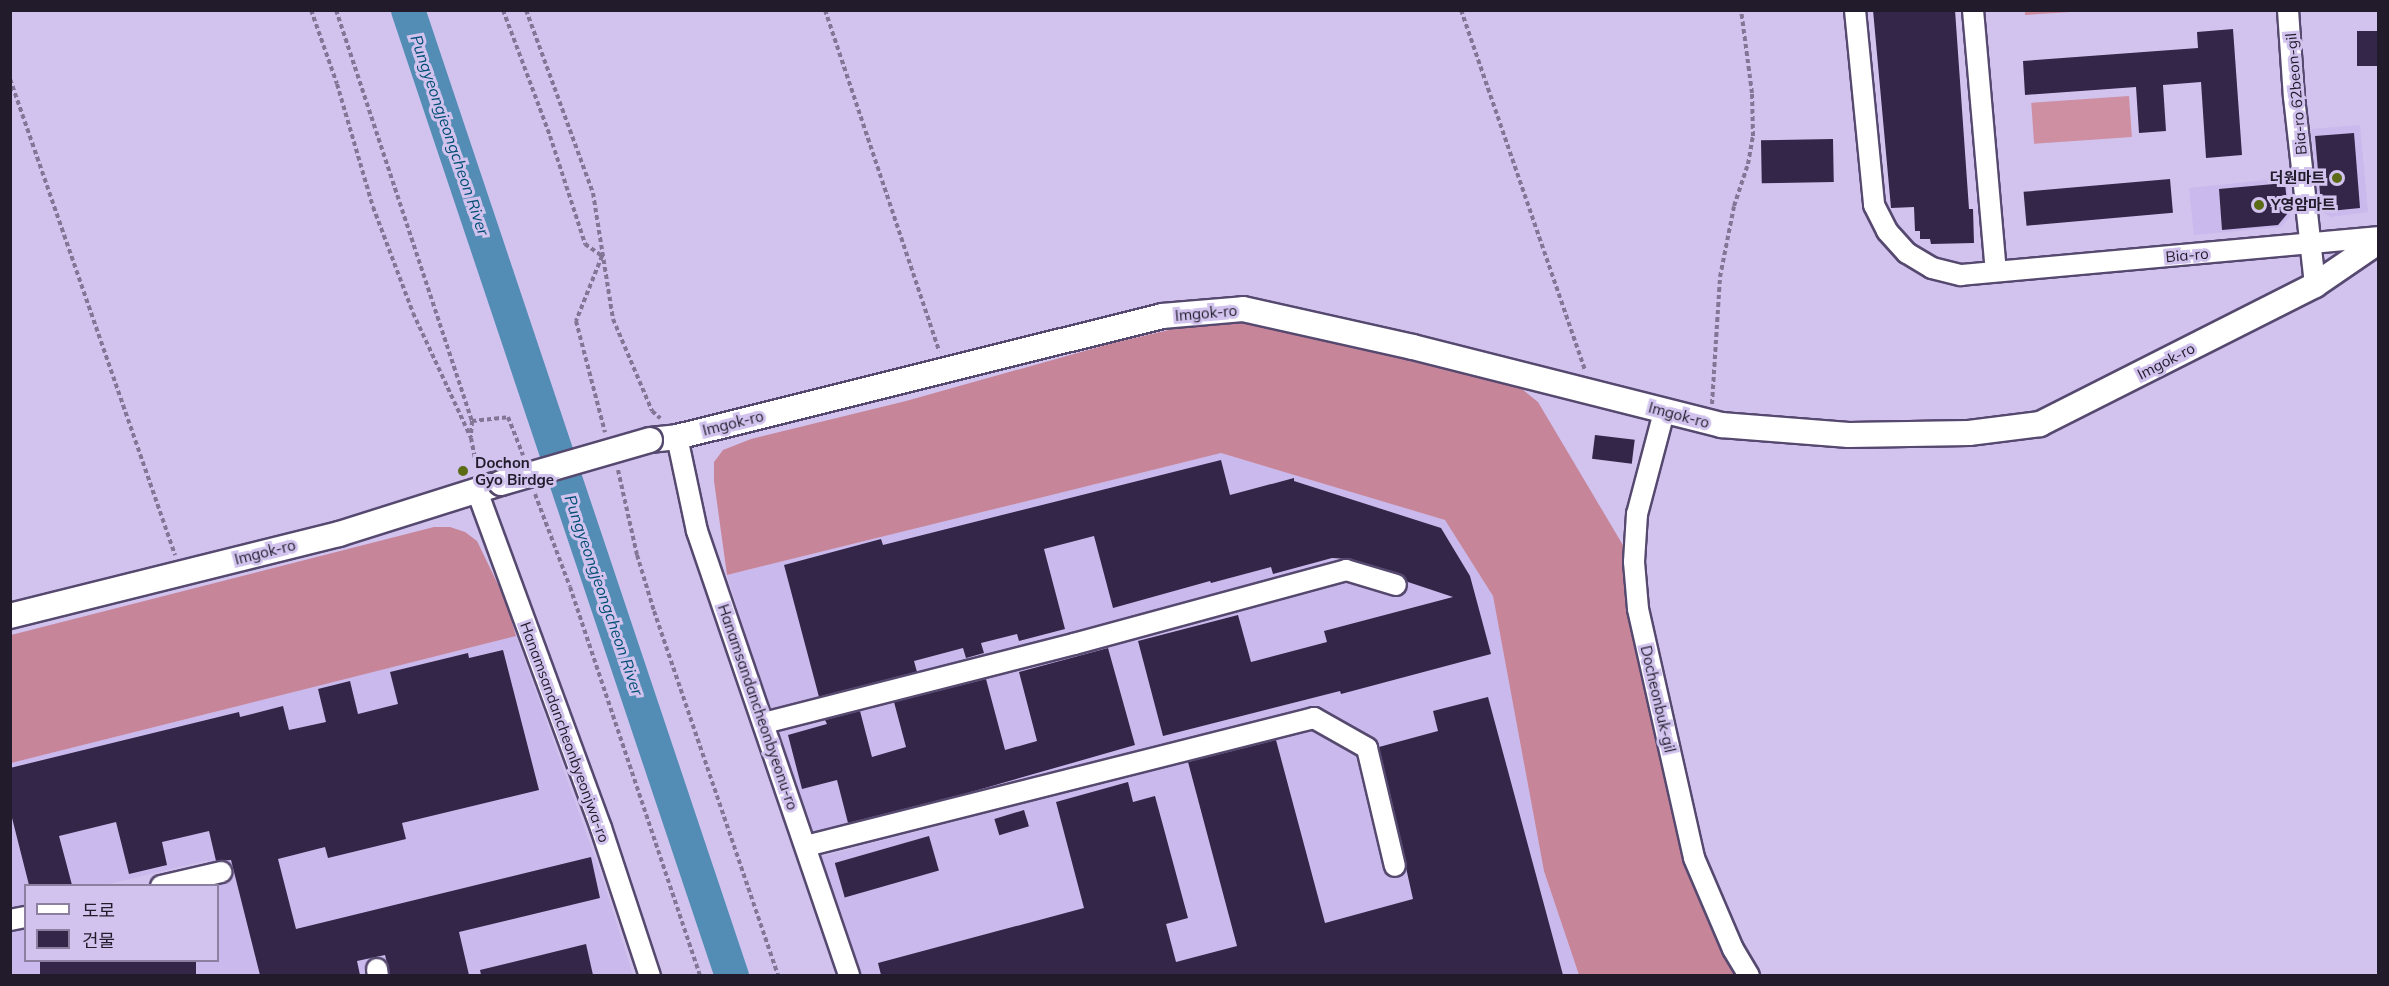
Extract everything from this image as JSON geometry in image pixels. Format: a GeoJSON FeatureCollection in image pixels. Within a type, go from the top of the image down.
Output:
{"type":"FeatureCollection","features":[{"type":"Feature","properties":{"kind":"main road","name":"Imgok-ro"},"geometry":{"type":"LineString","coordinates":[[10,616],[339,534],[477,490],[650,440],[676,436],[1162,316],[1243,309],[1413,347],[1710,423],[1849,435],[1969,433],[2040,424],[2315,285],[2379,240]]}},
{"type":"Feature","properties":{"kind":"street","name":"Bia-ro"},"geometry":{"type":"LineString","coordinates":[[1855,10],[1874,205],[1887,231],[1906,253],[1932,268],[1961,275],[2379,240]]}},
{"type":"Feature","properties":{"kind":"street"},"geometry":{"type":"LineString","coordinates":[[1972,10],[1996,271]]}},
{"type":"Feature","properties":{"kind":"street","name":"Bia-ro 62beon-gil"},"geometry":{"type":"LineString","coordinates":[[2288,10],[2294,97],[2315,285]]}},
{"type":"Feature","properties":{"kind":"street","name":"Docheonbuk-gil"},"geometry":{"type":"LineString","coordinates":[[1664,412],[1637,514],[1634,562],[1638,609],[1694,858],[1733,949],[1749,975]]}},
{"type":"Feature","properties":{"kind":"street","name":"Hanamsandancheonbyeonu-ro"},"geometry":{"type":"LineString","coordinates":[[676,436],[697,531],[849,975]]}},
{"type":"Feature","properties":{"kind":"street","name":"Hanamsandancheonbyeonjwa-ro"},"geometry":{"type":"LineString","coordinates":[[477,490],[601,828],[650,975]]}},
{"type":"Feature","properties":{"kind":"street"},"geometry":{"type":"LineString","coordinates":[[764,723],[1074,644],[1346,570],[1396,585]]}},
{"type":"Feature","properties":{"kind":"street"},"geometry":{"type":"LineString","coordinates":[[806,846],[1314,718],[1367,748],[1395,866]]}},
{"type":"Feature","properties":{"kind":"street"},"geometry":{"type":"LineString","coordinates":[[166,884],[221,872]]}},
{"type":"Feature","properties":{"kind":"path"},"geometry":{"type":"LineString","coordinates":[[311,10],[337,84],[374,207],[413,313],[471,438],[477,465],[477,490]]}},
{"type":"Feature","properties":{"kind":"path"},"geometry":{"type":"LineString","coordinates":[[336,10],[472,421],[471,438]]}},
{"type":"Feature","properties":{"kind":"path"},"geometry":{"type":"LineString","coordinates":[[503,10],[550,136],[585,244],[602,256]]}},
{"type":"Feature","properties":{"kind":"path"},"geometry":{"type":"LineString","coordinates":[[526,10],[593,193],[613,319],[652,411],[676,436]]}},
{"type":"Feature","properties":{"kind":"path"},"geometry":{"type":"LineString","coordinates":[[825,10],[945,370]]}},
{"type":"Feature","properties":{"kind":"path"},"geometry":{"type":"LineString","coordinates":[[1461,10],[1592,391]]}},
{"type":"Feature","properties":{"kind":"path"},"geometry":{"type":"LineString","coordinates":[[1710,423],[1720,277],[1734,206],[1748,164],[1753,136],[1752,93],[1742,10]]}},
{"type":"Feature","properties":{"kind":"path"},"geometry":{"type":"LineString","coordinates":[[10,79],[181,573]]}},
{"type":"Feature","properties":{"kind":"path"},"geometry":{"type":"LineString","coordinates":[[602,256],[576,321],[609,442]]}},
{"type":"Feature","properties":{"kind":"path"},"geometry":{"type":"LineString","coordinates":[[472,421],[508,417],[514,426],[527,466]]}},
{"type":"Feature","properties":{"kind":"path"},"geometry":{"type":"LineString","coordinates":[[616,464],[637,555],[654,611],[778,975]]}},
{"type":"Feature","properties":{"kind":"path"},"geometry":{"type":"LineString","coordinates":[[534,489],[570,587],[700,975]]}},
{"type":"Feature","properties":{"kind":"shaded area"},"geometry":{"type":"Polygon","coordinates":[[[2025,10],[2086,11],[2025,15],[2025,10]]]}},
{"type":"Feature","properties":{"kind":"shaded area"},"geometry":{"type":"Polygon","coordinates":[[[2129,96],[2132,137],[2034,144],[2031,103],[2129,96]]]}},
{"type":"Feature","properties":{"kind":"shaded area"},"geometry":{"type":"Polygon","coordinates":[[[2360,125],[2368,212],[2331,217],[2318,210],[2311,129],[2360,125]]]}},
{"type":"Feature","properties":{"kind":"shaded area"},"geometry":{"type":"Polygon","coordinates":[[[2286,178],[2290,217],[2281,227],[2194,235],[2189,188],[2286,178]]]}},
{"type":"Feature","properties":{"kind":"shaded area"},"geometry":{"type":"Polygon","coordinates":[[[1238,323],[1271,326],[1354,345],[1522,389],[1538,402],[1630,557],[1654,700],[1740,975],[1579,975],[1544,871],[1493,596],[1445,520],[1221,453],[727,575],[714,481],[714,462],[723,450],[751,439],[906,401],[1113,343],[1186,326],[1238,323]]]}},
{"type":"Feature","properties":{"kind":"shaded area"},"geometry":{"type":"Polygon","coordinates":[[[1221,453],[1445,520],[1493,596],[1544,871],[1579,975],[860,975],[819,857],[1282,737],[1277,716],[813,838],[776,733],[1330,588],[1324,567],[771,719],[727,575],[1221,453]]]}},
{"type":"Feature","properties":{"kind":"shaded area"},"geometry":{"type":"Polygon","coordinates":[[[434,527],[450,527],[465,532],[477,541],[505,599],[516,636],[11,763],[11,635],[434,527]]]}},
{"type":"Feature","properties":{"kind":"shaded area"},"geometry":{"type":"Polygon","coordinates":[[[516,636],[604,883],[633,975],[11,975],[10,930],[24,926],[24,962],[219,962],[219,884],[201,884],[214,881],[208,860],[109,884],[24,884],[24,906],[11,909],[11,763],[516,636]]]}},
{"type":"Feature","properties":{"kind":"building"},"geometry":{"type":"Polygon","coordinates":[[[1873,10],[1955,10],[1969,209],[1973,209],[1974,243],[1931,244],[1930,239],[1920,239],[1920,231],[1915,231],[1914,207],[1891,208],[1873,10]]]}},
{"type":"Feature","properties":{"kind":"building"},"geometry":{"type":"Polygon","coordinates":[[[2233,29],[2242,155],[2206,158],[2201,82],[2163,85],[2166,131],[2139,133],[2136,87],[2025,95],[2023,61],[2198,48],[2197,32],[2233,29]]]}},
{"type":"Feature","properties":{"kind":"building"},"geometry":{"type":"Polygon","coordinates":[[[2357,31],[2378,31],[2378,66],[2357,66],[2357,31]]]}},
{"type":"Feature","properties":{"kind":"building"},"geometry":{"type":"Polygon","coordinates":[[[2354,133],[2360,208],[2330,211],[2321,205],[2315,136],[2354,133]]]}},
{"type":"Feature","properties":{"kind":"building"},"geometry":{"type":"Polygon","coordinates":[[[1833,139],[1834,182],[1762,183],[1761,140],[1833,139]]]}},
{"type":"Feature","properties":{"kind":"building"},"geometry":{"type":"Polygon","coordinates":[[[2170,179],[2173,213],[2027,226],[2024,192],[2170,179]]]}},
{"type":"Feature","properties":{"kind":"building"},"geometry":{"type":"Polygon","coordinates":[[[2285,183],[2288,213],[2278,225],[2222,230],[2219,189],[2285,183]]]}},
{"type":"Feature","properties":{"kind":"building"},"geometry":{"type":"Polygon","coordinates":[[[1595,435],[1635,440],[1632,464],[1592,459],[1595,435]]]}},
{"type":"Feature","properties":{"kind":"building"},"geometry":{"type":"Polygon","coordinates":[[[1221,460],[1230,495],[1294,478],[1294,481],[1441,528],[1470,576],[1491,654],[1341,694],[1340,691],[1163,736],[1138,641],[1238,615],[1251,662],[1327,642],[1324,631],[1453,597],[1408,582],[1399,574],[1349,559],[1332,558],[1273,574],[1271,567],[1113,608],[1094,536],[1044,549],[1065,629],[1019,641],[1017,634],[981,643],[984,653],[966,658],[963,648],[914,661],[917,672],[819,697],[784,565],[881,539],[883,545],[1221,460]]]}},
{"type":"Feature","properties":{"kind":"building"},"geometry":{"type":"Polygon","coordinates":[[[1108,648],[1135,745],[964,794],[848,823],[837,780],[802,789],[788,735],[827,724],[825,720],[860,711],[872,757],[906,747],[894,702],[986,679],[1005,750],[1037,741],[1019,672],[1108,648]]]}},
{"type":"Feature","properties":{"kind":"building"},"geometry":{"type":"Polygon","coordinates":[[[503,650],[539,790],[402,823],[406,839],[328,858],[325,847],[278,859],[296,929],[591,857],[600,898],[459,932],[469,975],[390,975],[385,955],[357,961],[360,975],[260,975],[231,860],[216,861],[209,831],[162,842],[167,865],[129,874],[116,822],[59,836],[72,884],[29,884],[10,810],[10,768],[239,712],[240,717],[283,706],[289,730],[326,722],[318,689],[350,681],[358,714],[398,704],[390,672],[468,653],[469,658],[503,650]]]}},
{"type":"Feature","properties":{"kind":"building"},"geometry":{"type":"Polygon","coordinates":[[[1488,697],[1563,975],[881,975],[878,963],[1084,908],[1056,802],[1128,782],[1133,802],[1155,796],[1188,918],[1166,924],[1176,962],[1237,946],[1188,762],[1276,740],[1325,923],[1413,899],[1379,747],[1438,731],[1433,711],[1488,697]]]}},
{"type":"Feature","properties":{"kind":"building"},"geometry":{"type":"Polygon","coordinates":[[[1024,810],[1029,826],[999,835],[994,819],[1024,810]]]}},
{"type":"Feature","properties":{"kind":"building"},"geometry":{"type":"Polygon","coordinates":[[[929,836],[939,871],[845,898],[835,863],[929,836]]]}},
{"type":"Feature","properties":{"kind":"building"},"geometry":{"type":"Polygon","coordinates":[[[586,944],[593,975],[481,975],[480,970],[586,944]]]}},
{"type":"Feature","properties":{"kind":"building"},"geometry":{"type":"Polygon","coordinates":[[[40,962],[196,962],[196,976],[40,976],[40,962]]]}},
{"type":"Feature","properties":{"kind":"waterway","name":"Pungyeongjeongcheon River"},"geometry":{"type":"LineString","coordinates":[[408,10],[732,976]]}},
{"type":"Feature","properties":{"kind":"place","name":"더원마트"},"geometry":{"type":"Point","coordinates":[2337,178]}},
{"type":"Feature","properties":{"kind":"place","name":"Y영암마트"},"geometry":{"type":"Point","coordinates":[2259,205]}},
{"type":"Feature","properties":{"kind":"place","name":"Dochon Gyo Birdge"},"geometry":{"type":"Point","coordinates":[463,471]}}]}
